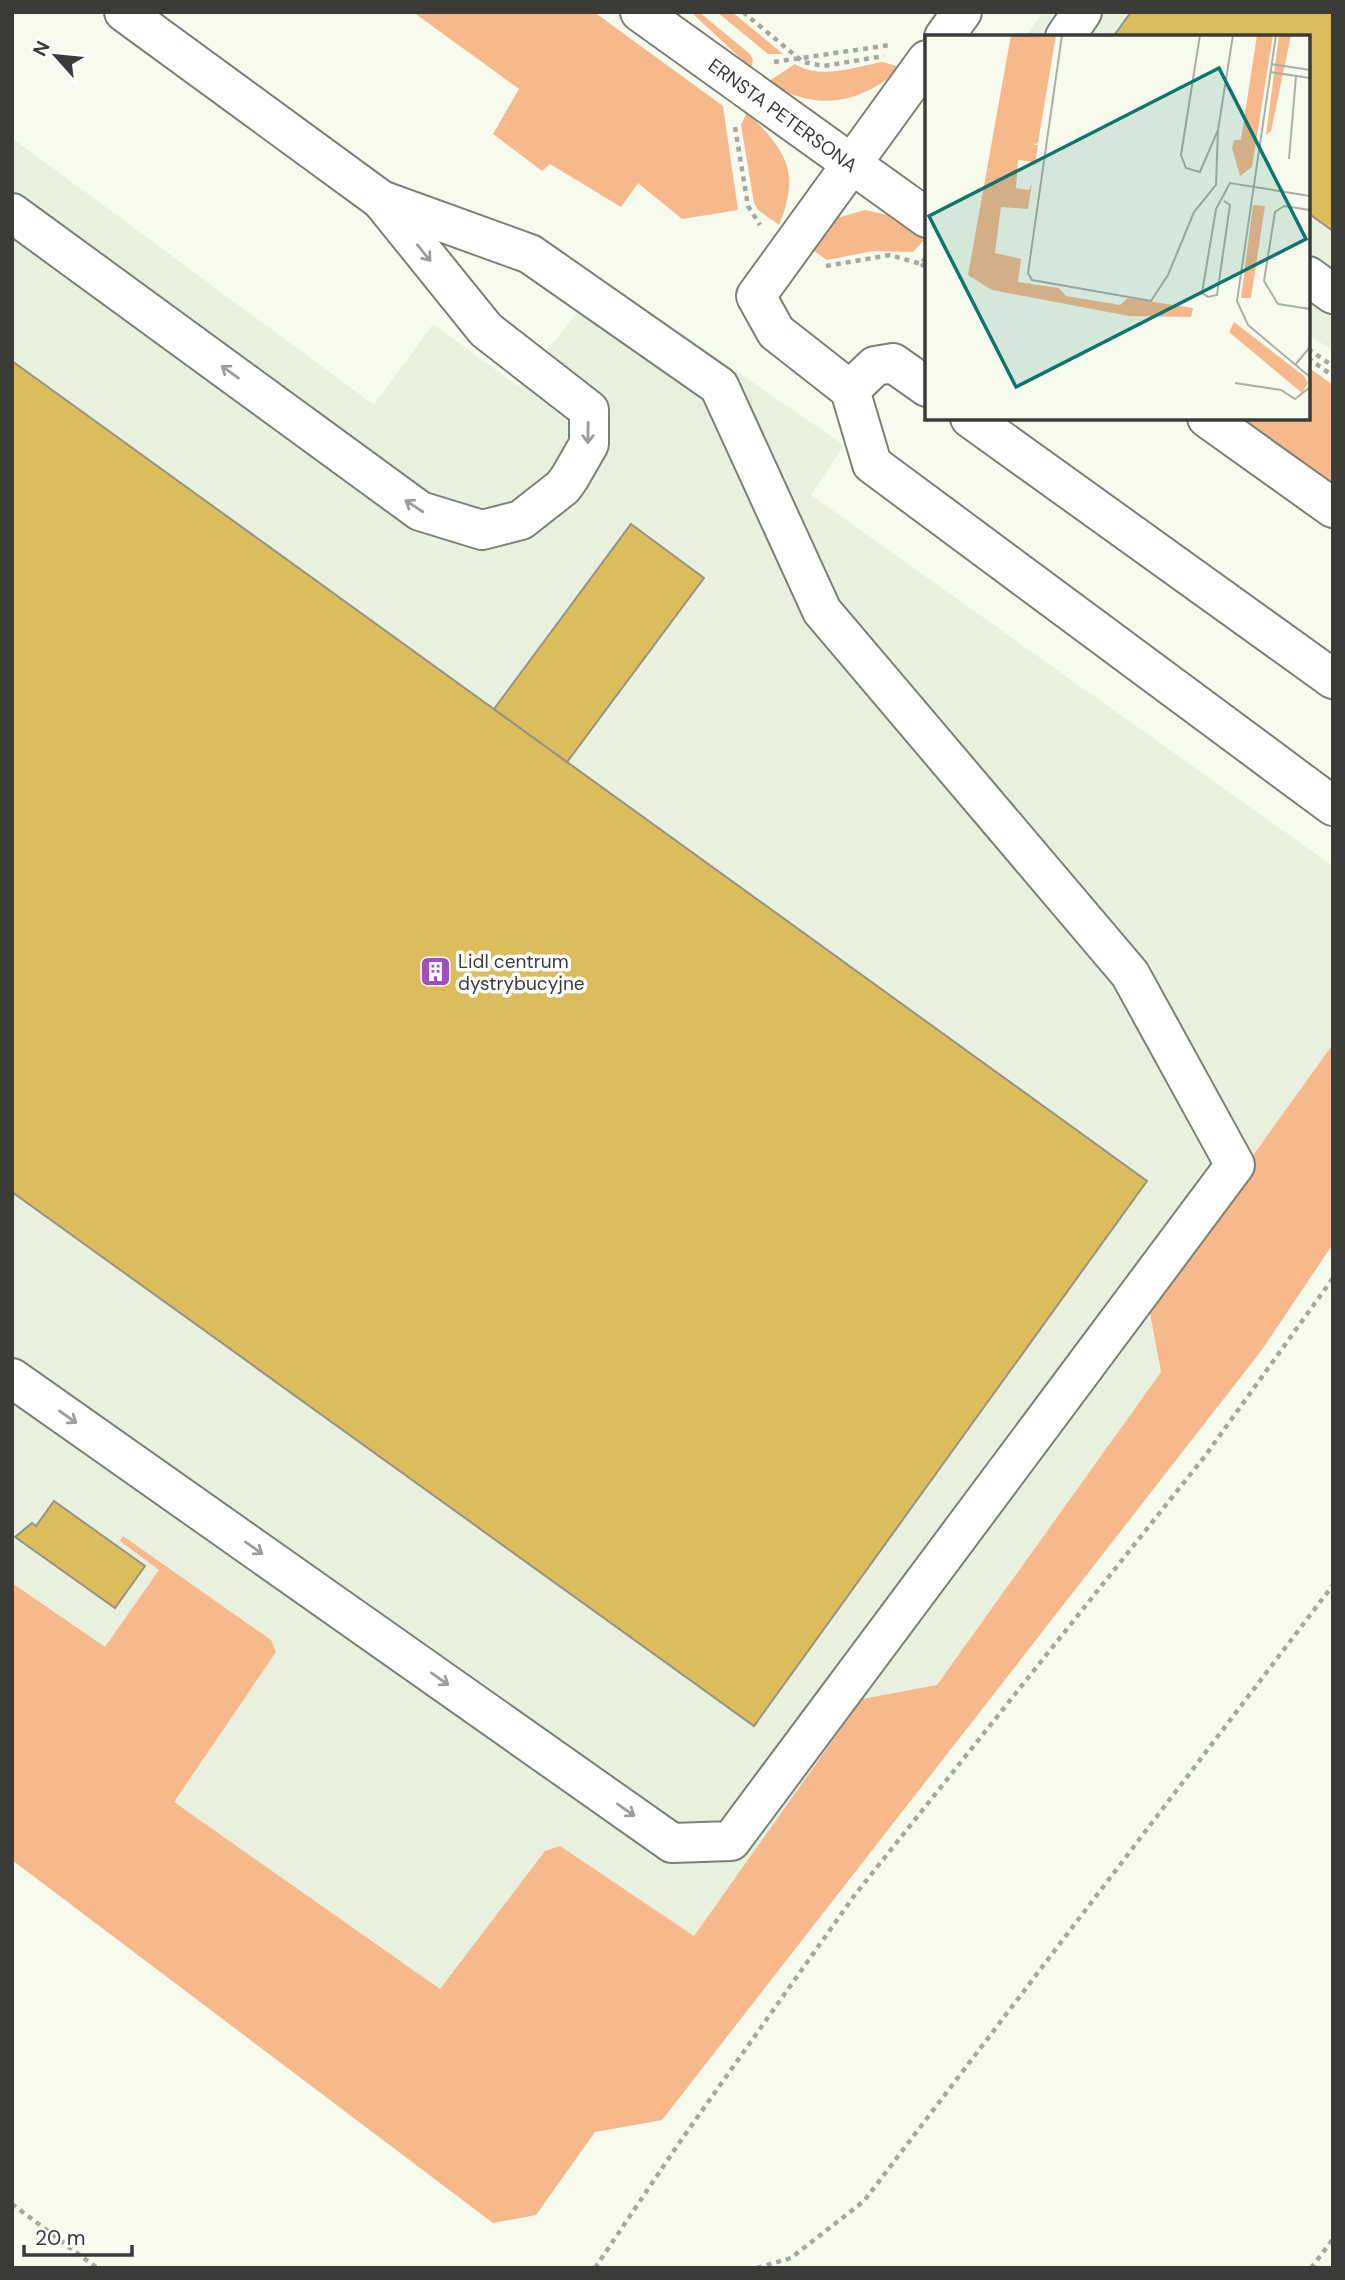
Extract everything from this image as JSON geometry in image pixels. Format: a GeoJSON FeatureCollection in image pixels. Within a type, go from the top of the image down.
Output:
{"type":"FeatureCollection","features":[{"type":"Feature","properties":{"kind":"street"},"geometry":{"type":"LineString","coordinates":[[12,213],[420,511],[482,530],[521,520],[563,487],[589,444],[589,410],[486,330],[381,200],[124,12]]}},
{"type":"Feature","properties":{"kind":"street","name":"ERNSTA PETERSONA"},"geometry":{"type":"LineString","coordinates":[[639,12],[925,217]]}},
{"type":"Feature","properties":{"kind":"street"},"geometry":{"type":"LineString","coordinates":[[945,35],[962,12]]}},
{"type":"Feature","properties":{"kind":"street"},"geometry":{"type":"LineString","coordinates":[[1066,35],[1082,12]]}},
{"type":"Feature","properties":{"kind":"street"},"geometry":{"type":"LineString","coordinates":[[914,58],[852,163],[756,296],[776,332],[850,390],[872,464],[1333,806]]}},
{"type":"Feature","properties":{"kind":"street"},"geometry":{"type":"LineString","coordinates":[[12,1378],[672,1843],[731,1841],[1235,1165],[1130,974],[822,611],[719,386],[530,254],[381,200]]}},
{"type":"Feature","properties":{"kind":"street"},"geometry":{"type":"LineString","coordinates":[[1310,278],[1333,295]]}},
{"type":"Feature","properties":{"kind":"street"},"geometry":{"type":"LineString","coordinates":[[850,390],[876,366],[893,363],[925,386]]}},
{"type":"Feature","properties":{"kind":"street"},"geometry":{"type":"LineString","coordinates":[[973,420],[1333,679]]}},
{"type":"Feature","properties":{"kind":"street"},"geometry":{"type":"LineString","coordinates":[[1210,420],[1333,508]]}},
{"type":"Feature","properties":{"kind":"path"},"geometry":{"type":"LineString","coordinates":[[743,12],[800,59],[813,65],[893,57],[914,58]]}},
{"type":"Feature","properties":{"kind":"path"},"geometry":{"type":"LineString","coordinates":[[769,63],[800,59],[914,58]]}},
{"type":"Feature","properties":{"kind":"path"},"geometry":{"type":"LineString","coordinates":[[921,264],[925,267]]}},
{"type":"Feature","properties":{"kind":"path"},"geometry":{"type":"LineString","coordinates":[[1310,350],[1333,366]]}},
{"type":"Feature","properties":{"kind":"path"},"geometry":{"type":"LineString","coordinates":[[1310,359],[1333,376]]}},
{"type":"Feature","properties":{"kind":"path"},"geometry":{"type":"LineString","coordinates":[[594,2268],[854,1896],[1205,1456],[1333,1278]]}},
{"type":"Feature","properties":{"kind":"path"},"geometry":{"type":"LineString","coordinates":[[757,2268],[792,2258],[864,2201],[1333,1585]]}},
{"type":"Feature","properties":{"kind":"path"},"geometry":{"type":"LineString","coordinates":[[12,2204],[97,2268]]}},
{"type":"Feature","properties":{"kind":"path"},"geometry":{"type":"LineString","coordinates":[[1311,2268],[1333,2239]]}},
{"type":"Feature","properties":{"kind":"shaded area"},"geometry":{"type":"Polygon","coordinates":[[[413,12],[594,12],[723,106],[738,210],[682,219],[638,183],[621,207],[550,164],[542,171],[493,134],[519,89],[413,12]]]}},
{"type":"Feature","properties":{"kind":"shaded area"},"geometry":{"type":"Polygon","coordinates":[[[691,12],[699,12],[750,54],[753,60],[751,68],[691,12]]]}},
{"type":"Feature","properties":{"kind":"shaded area"},"geometry":{"type":"Polygon","coordinates":[[[717,12],[732,12],[783,54],[768,54],[717,12]]]}},
{"type":"Feature","properties":{"kind":"shaded area"},"geometry":{"type":"Polygon","coordinates":[[[1043,12],[1333,12],[1333,351],[1310,335],[1310,35],[1026,35],[1043,12]]]}},
{"type":"Feature","properties":{"kind":"shaded area"},"geometry":{"type":"Polygon","coordinates":[[[882,62],[901,67],[871,89],[838,100],[803,98],[769,81],[795,64],[805,69],[826,72],[882,62]]]}},
{"type":"Feature","properties":{"kind":"shaded area"},"geometry":{"type":"Polygon","coordinates":[[[747,112],[772,139],[786,163],[789,190],[779,225],[758,210],[754,203],[741,125],[747,112]]]}},
{"type":"Feature","properties":{"kind":"shaded area"},"geometry":{"type":"Polygon","coordinates":[[[12,138],[374,405],[433,324],[518,386],[604,280],[844,445],[811,495],[1333,866],[1333,1244],[1261,1351],[662,2120],[595,2132],[536,2215],[493,2223],[12,1860],[12,138]]]}},
{"type":"Feature","properties":{"kind":"shaded area"},"geometry":{"type":"Polygon","coordinates":[[[865,210],[887,215],[924,240],[913,252],[873,251],[827,260],[810,248],[837,218],[865,210]]]}},
{"type":"Feature","properties":{"kind":"shaded area"},"geometry":{"type":"Polygon","coordinates":[[[1310,368],[1333,385],[1333,483],[1244,420],[1310,420],[1310,368]]]}},
{"type":"Feature","properties":{"kind":"shaded area"},"geometry":{"type":"Polygon","coordinates":[[[1333,1044],[1333,1244],[1261,1351],[662,2120],[595,2132],[536,2215],[493,2223],[12,1860],[12,1583],[105,1647],[159,1570],[120,1541],[123,1536],[271,1640],[276,1652],[174,1802],[440,1989],[545,1851],[560,1846],[694,1936],[862,1699],[937,1685],[1161,1372],[1148,1302],[1333,1044]]]}},
{"type":"Feature","properties":{"kind":"building"},"geometry":{"type":"Polygon","coordinates":[[[1131,12],[1333,12],[1333,231],[1310,214],[1310,35],[1114,35],[1131,12]]]}},
{"type":"Feature","properties":{"kind":"building","name":"Lidl centrum dystrybucyjne"},"geometry":{"type":"Polygon","coordinates":[[[12,361],[1147,1181],[754,1726],[12,1192],[12,361]]]}},
{"type":"Feature","properties":{"kind":"building"},"geometry":{"type":"Polygon","coordinates":[[[631,524],[704,578],[567,762],[494,709],[631,524]]]}},
{"type":"Feature","properties":{"kind":"building"},"geometry":{"type":"Polygon","coordinates":[[[54,1501],[145,1566],[115,1608],[15,1537],[32,1523],[36,1526],[54,1501]]]}},
{"type":"Feature","properties":{"kind":"place","name":"Lidl centrum dystrybucyjne"},"geometry":{"type":"Point","coordinates":[435,972]}}]}
